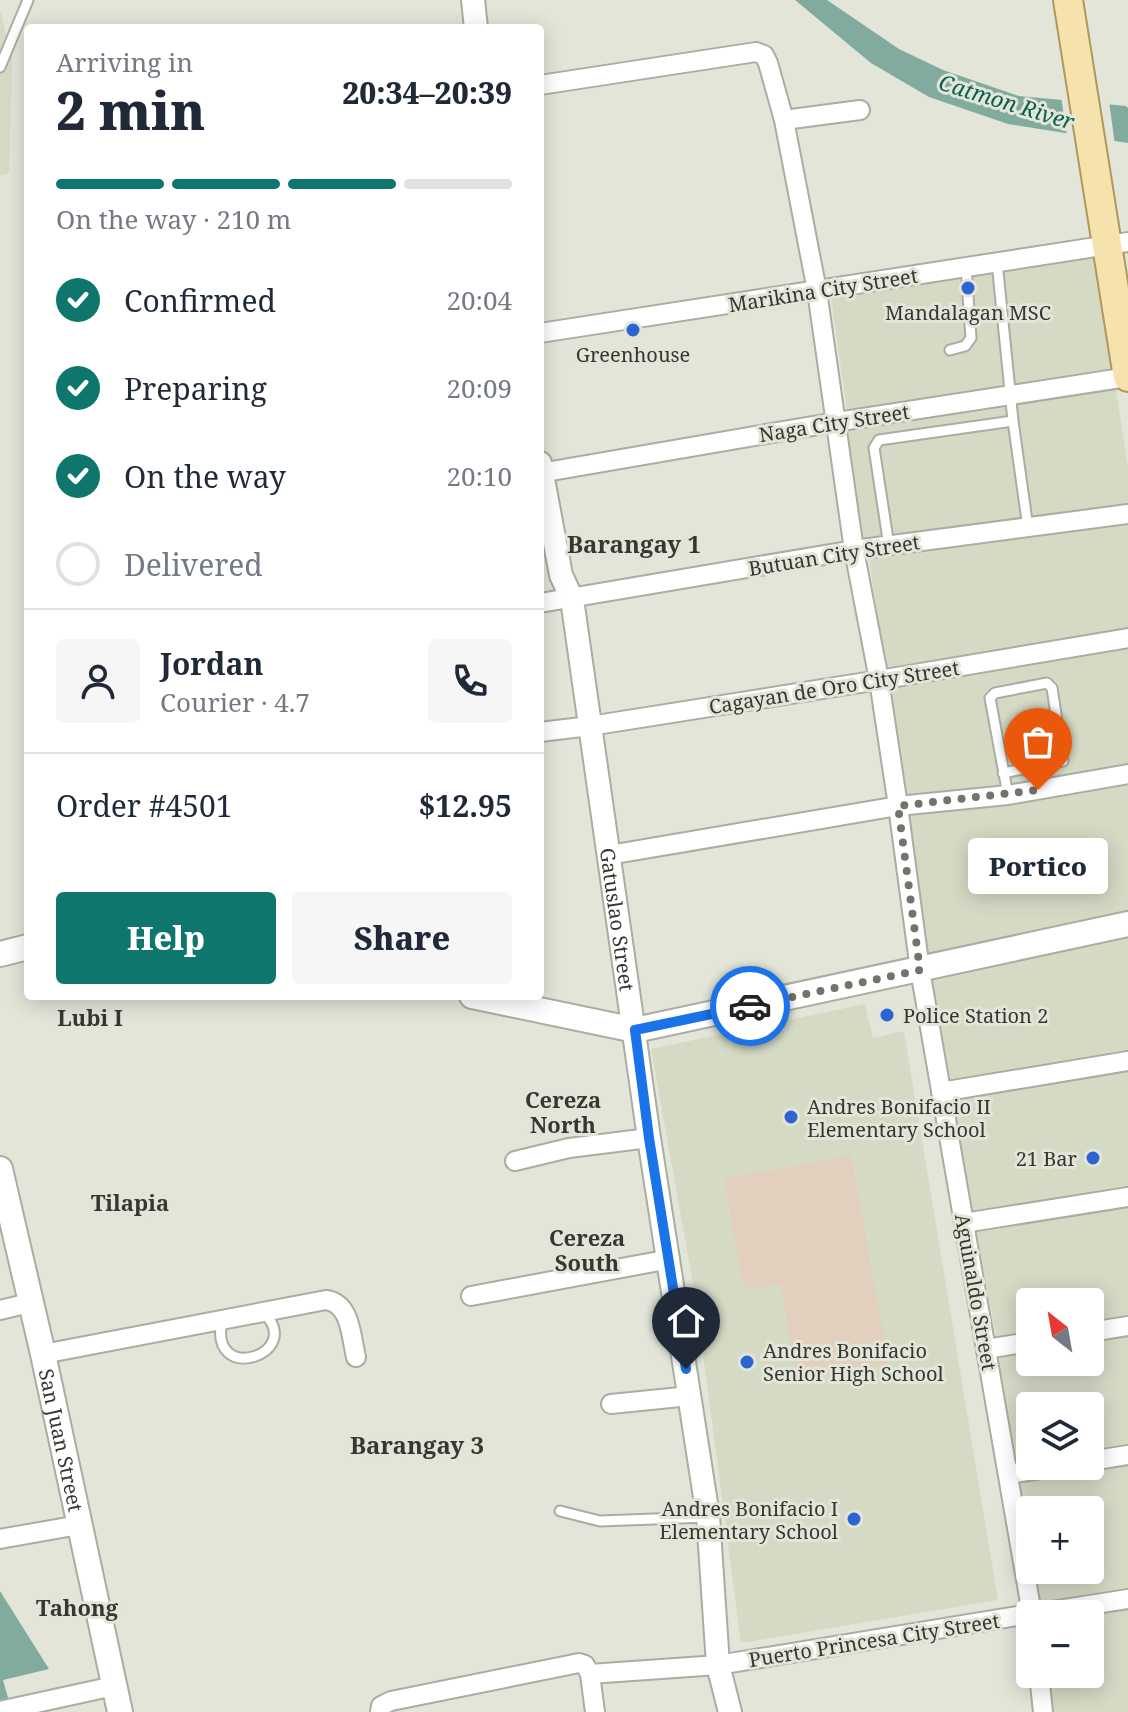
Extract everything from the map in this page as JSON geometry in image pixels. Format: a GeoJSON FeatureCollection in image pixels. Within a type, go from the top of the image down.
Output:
{"type":"FeatureCollection","features":[{"type":"Feature","properties":{"kind":"main road"},"geometry":{"type":"LineString","coordinates":[[1068,0],[1092,149],[1117,243],[1127,368]]}},
{"type":"Feature","properties":{"kind":"main road"},"geometry":{"type":"LineString","coordinates":[[491,1000],[635,1030],[1128,924]]}},
{"type":"Feature","properties":{"kind":"main road"},"geometry":{"type":"LineString","coordinates":[[0,954],[24,948]]}},
{"type":"Feature","properties":{"kind":"main road","name":"San Juan Street"},"geometry":{"type":"LineString","coordinates":[[0,1169],[120,1712]]}},
{"type":"Feature","properties":{"kind":"street"},"geometry":{"type":"LineString","coordinates":[[473,0],[476,24]]}},
{"type":"Feature","properties":{"kind":"street","name":"Aguinaldo Street"},"geometry":{"type":"LineString","coordinates":[[544,84],[756,52],[764,55],[768,63],[784,120],[817,291],[854,550],[879,680],[920,970],[1029,1600]]}},
{"type":"Feature","properties":{"kind":"street"},"geometry":{"type":"LineString","coordinates":[[784,120],[860,110]]}},
{"type":"Feature","properties":{"kind":"street","name":"Marikina City Street"},"geometry":{"type":"LineString","coordinates":[[544,332],[1117,243]]}},
{"type":"Feature","properties":{"kind":"street","name":"Naga City Street"},"geometry":{"type":"LineString","coordinates":[[544,469],[1011,395],[1127,368]]}},
{"type":"Feature","properties":{"kind":"street","name":"Gatuslao Street"},"geometry":{"type":"LineString","coordinates":[[544,485],[561,575],[572,599],[649,1138],[708,1516],[718,1665],[730,1712]]}},
{"type":"Feature","properties":{"kind":"street","name":"Butuan City Street"},"geometry":{"type":"LineString","coordinates":[[544,602],[854,550],[1128,514]]}},
{"type":"Feature","properties":{"kind":"street","name":"Cagayan de Oro City Street"},"geometry":{"type":"LineString","coordinates":[[544,732],[1128,638]]}},
{"type":"Feature","properties":{"kind":"street"},"geometry":{"type":"LineString","coordinates":[[609,855],[898,806],[1008,795],[1128,774]]}},
{"type":"Feature","properties":{"kind":"street"},"geometry":{"type":"LineString","coordinates":[[941,1092],[1128,1061]]}},
{"type":"Feature","properties":{"kind":"street"},"geometry":{"type":"LineString","coordinates":[[515,1161],[569,1148],[649,1138]]}},
{"type":"Feature","properties":{"kind":"street"},"geometry":{"type":"LineString","coordinates":[[964,1223],[1128,1197]]}},
{"type":"Feature","properties":{"kind":"street"},"geometry":{"type":"LineString","coordinates":[[471,1296],[670,1259]]}},
{"type":"Feature","properties":{"kind":"street"},"geometry":{"type":"LineString","coordinates":[[43,1354],[326,1300],[337,1301],[344,1308],[356,1357]]}},
{"type":"Feature","properties":{"kind":"street"},"geometry":{"type":"LineString","coordinates":[[0,1310],[29,1303]]}},
{"type":"Feature","properties":{"kind":"street"},"geometry":{"type":"LineString","coordinates":[[1104,1330],[1128,1326]]}},
{"type":"Feature","properties":{"kind":"street"},"geometry":{"type":"LineString","coordinates":[[986,1349],[1016,1344]]}},
{"type":"Feature","properties":{"kind":"street"},"geometry":{"type":"LineString","coordinates":[[611,1404],[690,1396]]}},
{"type":"Feature","properties":{"kind":"street"},"geometry":{"type":"LineString","coordinates":[[1104,1459],[1128,1455]]}},
{"type":"Feature","properties":{"kind":"street"},"geometry":{"type":"LineString","coordinates":[[1008,1474],[1016,1473]]}},
{"type":"Feature","properties":{"kind":"street"},"geometry":{"type":"LineString","coordinates":[[0,1539],[79,1525]]}},
{"type":"Feature","properties":{"kind":"street","name":"Puerto Princesa City Street"},"geometry":{"type":"LineString","coordinates":[[1104,1603],[1128,1599]]}},
{"type":"Feature","properties":{"kind":"street","name":"Puerto Princesa City Street"},"geometry":{"type":"LineString","coordinates":[[380,1712],[381,1706],[391,1701],[579,1663],[585,1665],[590,1674],[718,1665],[1016,1616]]}},
{"type":"Feature","properties":{"kind":"street"},"geometry":{"type":"LineString","coordinates":[[590,1674],[595,1712]]}},
{"type":"Feature","properties":{"kind":"street"},"geometry":{"type":"LineString","coordinates":[[4,1710],[114,1686]]}},
{"type":"Feature","properties":{"kind":"street"},"geometry":{"type":"LineString","coordinates":[[1040,1688],[1043,1712]]}},
{"type":"Feature","properties":{"kind":"lane"},"geometry":{"type":"LineString","coordinates":[[0,67],[28,0]]}},
{"type":"Feature","properties":{"kind":"lane"},"geometry":{"type":"LineString","coordinates":[[997,262],[1013,421],[1028,528]]}},
{"type":"Feature","properties":{"kind":"lane"},"geometry":{"type":"LineString","coordinates":[[950,350],[965,346],[971,338],[966,267]]}},
{"type":"Feature","properties":{"kind":"lane"},"geometry":{"type":"LineString","coordinates":[[889,546],[874,448],[879,440],[1013,421]]}},
{"type":"Feature","properties":{"kind":"lane"},"geometry":{"type":"LineString","coordinates":[[1003,773],[1063,761],[1052,688],[1047,683],[991,696],[1003,773],[1008,795]]}},
{"type":"Feature","properties":{"kind":"lane"},"geometry":{"type":"LineString","coordinates":[[222,1321],[220,1332],[225,1348],[240,1358],[249,1359],[265,1352],[274,1337],[271,1319],[263,1312]]}},
{"type":"Feature","properties":{"kind":"lane"},"geometry":{"type":"LineString","coordinates":[[560,1511],[600,1521],[708,1516]]}},
{"type":"Feature","properties":{"kind":"shaded area"},"geometry":{"type":"Polygon","coordinates":[[[0,10],[12,58],[9,173],[0,176],[0,10]]]}},
{"type":"Feature","properties":{"kind":"shaded area"},"geometry":{"type":"Polygon","coordinates":[[[1094,249],[1128,467],[1128,1712],[1047,1712],[1044,1688],[1104,1688],[1104,1600],[1032,1600],[1030,1584],[1104,1584],[1104,1496],[1018,1496],[994,1326],[931,984],[867,544],[859,544],[845,425],[849,424],[831,297],[1094,249]]]}},
{"type":"Feature","properties":{"kind":"shaded area"},"geometry":{"type":"Polygon","coordinates":[[[865,1004],[873,1038],[904,1031],[998,1600],[741,1643],[696,1300],[651,1049],[865,1004]]]}},
{"type":"Feature","properties":{"kind":"shaded area"},"geometry":{"type":"Polygon","coordinates":[[[851,1155],[889,1364],[798,1381],[780,1284],[744,1290],[724,1179],[851,1155]]]}},
{"type":"Feature","properties":{"kind":"water","name":"Catmon River"},"geometry":{"type":"Polygon","coordinates":[[[795,0],[827,0],[899,49],[943,70],[1019,96],[1126,106],[1128,143],[1008,124],[929,97],[871,63],[795,0]]]}},
{"type":"Feature","properties":{"kind":"water"},"geometry":{"type":"Polygon","coordinates":[[[0,1591],[49,1669],[3,1680],[12,1712],[0,1712],[0,1591]]]}},
{"type":"Feature","properties":{"kind":"pier"},"geometry":{"type":"Polygon","coordinates":[[[1061,96],[1109,101],[1115,145],[1067,137],[1061,96]]]}},
{"type":"Feature","properties":{"kind":"way so far"},"geometry":{"type":"LineString","coordinates":[[750,1006],[920,970],[898,806],[1038,790]]}},
{"type":"Feature","properties":{"kind":"place","name":"Mandalagan MSC"},"geometry":{"type":"Point","coordinates":[968,288]}},
{"type":"Feature","properties":{"kind":"place","name":"Greenhouse"},"geometry":{"type":"Point","coordinates":[633,330]}},
{"type":"Feature","properties":{"kind":"place","name":"Portico"},"geometry":{"type":"Point","coordinates":[1038,790]}},
{"type":"Feature","properties":{"kind":"place","name":"Police Station 2"},"geometry":{"type":"Point","coordinates":[887,1015]}},
{"type":"Feature","properties":{"kind":"place","name":"Andres Bonifacio II Elementary School"},"geometry":{"type":"Point","coordinates":[791,1117]}},
{"type":"Feature","properties":{"kind":"place","name":"21 Bar"},"geometry":{"type":"Point","coordinates":[1093,1158]}},
{"type":"Feature","properties":{"kind":"place","name":"Andres Bonifacio Senior High School"},"geometry":{"type":"Point","coordinates":[747,1362]}},
{"type":"Feature","properties":{"kind":"place","name":"Andres Bonifacio I Elementary School"},"geometry":{"type":"Point","coordinates":[854,1519]}},
{"type":"Feature","properties":{"kind":"district","name":"Barangay 1"},"geometry":{"type":"Point","coordinates":[634,543]}},
{"type":"Feature","properties":{"kind":"district","name":"Lubi I"},"geometry":{"type":"Point","coordinates":[90,1017]}},
{"type":"Feature","properties":{"kind":"district","name":"Cereza North"},"geometry":{"type":"Point","coordinates":[563,1112]}},
{"type":"Feature","properties":{"kind":"district","name":"Tilapia"},"geometry":{"type":"Point","coordinates":[130,1202]}},
{"type":"Feature","properties":{"kind":"district","name":"Cereza South"},"geometry":{"type":"Point","coordinates":[587,1250]}},
{"type":"Feature","properties":{"kind":"district","name":"Barangay 3"},"geometry":{"type":"Point","coordinates":[417,1444]}},
{"type":"Feature","properties":{"kind":"district","name":"Tahong"},"geometry":{"type":"Point","coordinates":[77,1607]}},
{"type":"Feature","properties":{"kind":"route"},"geometry":{"type":"LineString","coordinates":[[686,1369],[635,1030],[750,1006]]}}]}
